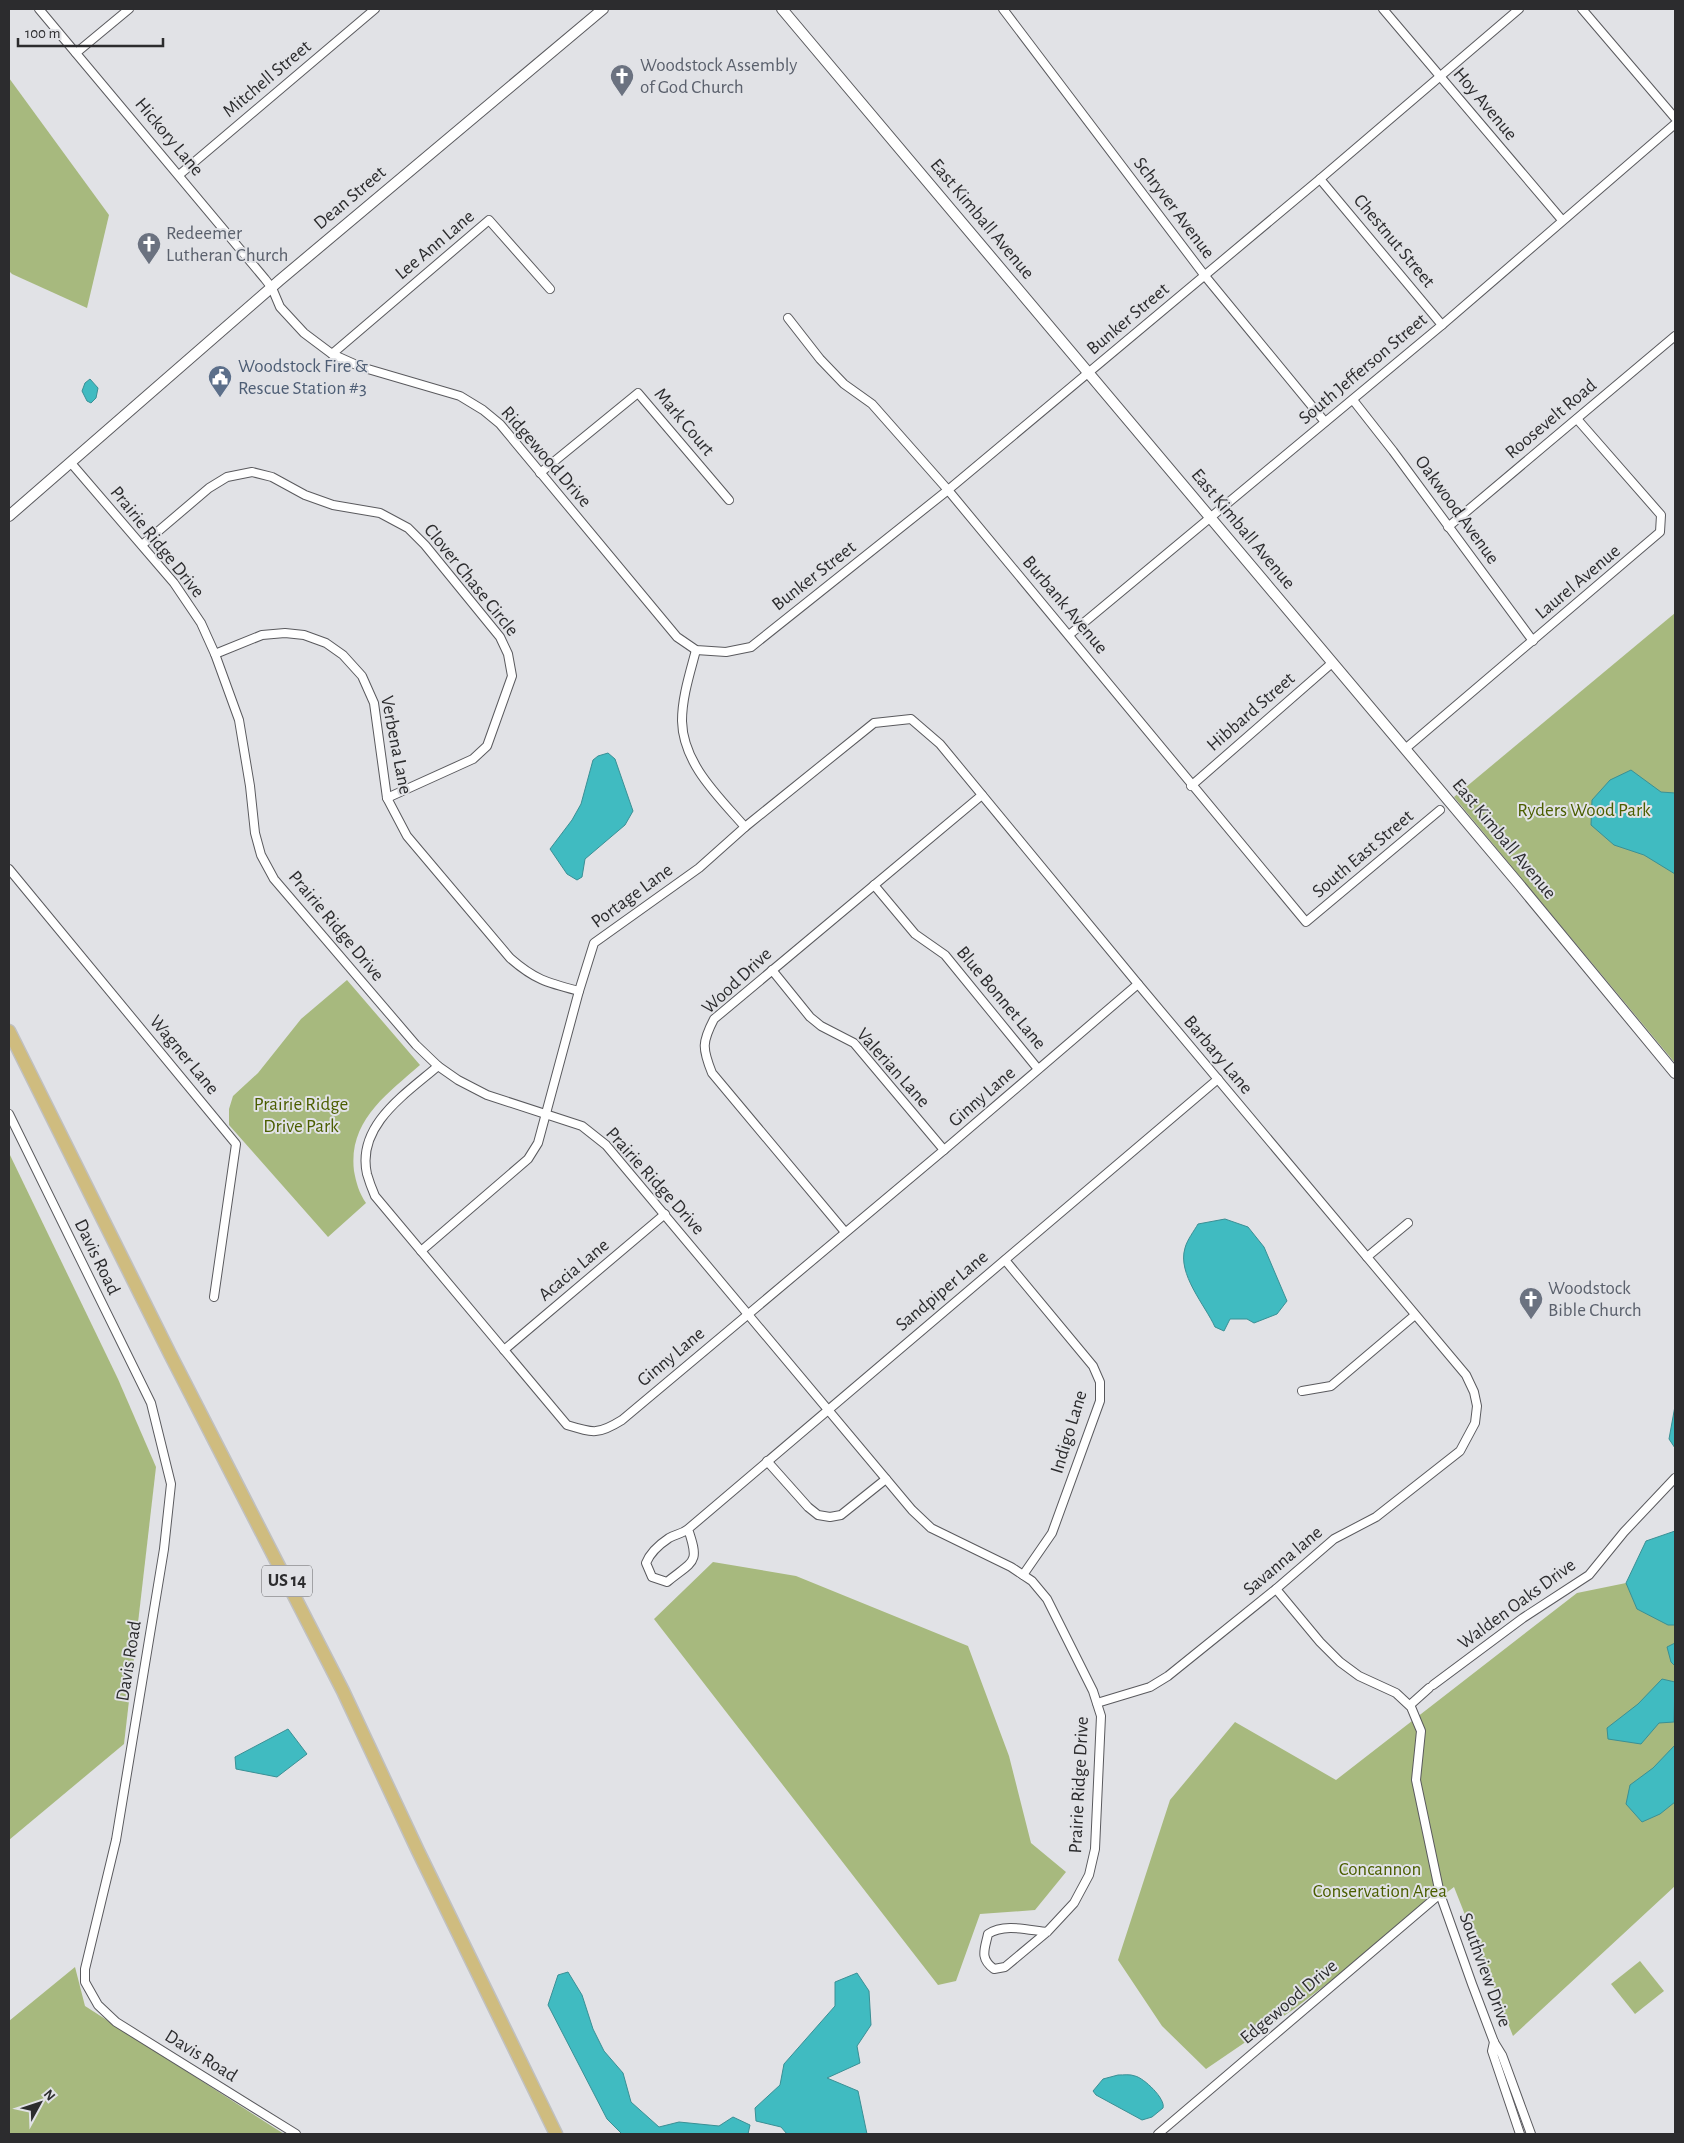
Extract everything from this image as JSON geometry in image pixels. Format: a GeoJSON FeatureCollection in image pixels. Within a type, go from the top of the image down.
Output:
{"type":"FeatureCollection","features":[{"type":"Feature","properties":{"kind":"main road","name":"US 14"},"geometry":{"type":"LineString","coordinates":[[9,1032],[170,1354],[343,1691],[422,1860],[556,2134]]}},
{"type":"Feature","properties":{"kind":"street","name":"Hickory Lane"},"geometry":{"type":"LineString","coordinates":[[39,9],[180,175],[272,288]]}},
{"type":"Feature","properties":{"kind":"street"},"geometry":{"type":"LineString","coordinates":[[76,53],[129,9]]}},
{"type":"Feature","properties":{"kind":"street","name":"Mitchell Street"},"geometry":{"type":"LineString","coordinates":[[180,175],[375,9]]}},
{"type":"Feature","properties":{"kind":"street","name":"Dean Street"},"geometry":{"type":"LineString","coordinates":[[9,516],[272,288],[603,9]]}},
{"type":"Feature","properties":{"kind":"street","name":"East Kimball Avenue"},"geometry":{"type":"LineString","coordinates":[[782,9],[1211,517],[1675,1073]]}},
{"type":"Feature","properties":{"kind":"street","name":"Schryver Avenue"},"geometry":{"type":"LineString","coordinates":[[1003,9],[1205,276],[1325,422]]}},
{"type":"Feature","properties":{"kind":"street","name":"Hoy Avenue"},"geometry":{"type":"LineString","coordinates":[[1383,9],[1562,220]]}},
{"type":"Feature","properties":{"kind":"street","name":"Bunker Street"},"geometry":{"type":"LineString","coordinates":[[696,650],[726,652],[751,647],[948,490],[1089,373],[1519,9]]}},
{"type":"Feature","properties":{"kind":"street"},"geometry":{"type":"LineString","coordinates":[[1582,9],[1675,118]]}},
{"type":"Feature","properties":{"kind":"street","name":"South Jefferson Street"},"geometry":{"type":"LineString","coordinates":[[1070,635],[1442,325],[1675,124]]}},
{"type":"Feature","properties":{"kind":"street","name":"Chestnut Street"},"geometry":{"type":"LineString","coordinates":[[1320,179],[1442,325]]}},
{"type":"Feature","properties":{"kind":"street","name":"Lee Ann Lane"},"geometry":{"type":"LineString","coordinates":[[332,354],[490,220],[550,290]]}},
{"type":"Feature","properties":{"kind":"street","name":"Ridgewood Drive"},"geometry":{"type":"LineString","coordinates":[[272,288],[280,307],[298,326],[332,354],[361,367],[460,396],[483,410],[500,424],[657,615],[677,637],[696,650]]}},
{"type":"Feature","properties":{"kind":"street","name":"Burbank Avenue"},"geometry":{"type":"LineString","coordinates":[[788,318],[820,359],[844,384],[872,404],[948,490],[1306,922]]}},
{"type":"Feature","properties":{"kind":"street","name":"Roosevelt Road"},"geometry":{"type":"LineString","coordinates":[[1448,527],[1675,336]]}},
{"type":"Feature","properties":{"kind":"street","name":"Mark Court"},"geometry":{"type":"LineString","coordinates":[[540,473],[638,393],[729,500]]}},
{"type":"Feature","properties":{"kind":"street","name":"Oakwood Avenue"},"geometry":{"type":"LineString","coordinates":[[1353,400],[1394,451],[1448,527],[1533,640]]}},
{"type":"Feature","properties":{"kind":"street","name":"Laurel Avenue"},"geometry":{"type":"LineString","coordinates":[[1405,749],[1660,532],[1661,515],[1577,419]]}},
{"type":"Feature","properties":{"kind":"street","name":"Prairie Ridge Drive"},"geometry":{"type":"LineString","coordinates":[[71,463],[174,583],[201,623],[215,654],[239,720],[255,833],[262,855],[274,879],[416,1045],[438,1066],[458,1080],[487,1095],[582,1126],[606,1145],[912,1510],[931,1528],[1011,1567],[1032,1581],[1047,1599],[1093,1691],[1101,1716],[1095,1849],[1089,1875],[1074,1903],[1047,1932],[1005,1967],[994,1969],[987,1963],[984,1955],[988,1934],[996,1928],[1018,1928],[1047,1932]]}},
{"type":"Feature","properties":{"kind":"street","name":"Clover Chase Circle"},"geometry":{"type":"LineString","coordinates":[[142,545],[209,488],[227,477],[252,472],[272,477],[305,494],[333,505],[380,513],[408,528],[425,544],[500,637],[508,654],[512,676],[487,746],[473,758],[387,798]]}},
{"type":"Feature","properties":{"kind":"street","name":"Verbena Lane"},"geometry":{"type":"LineString","coordinates":[[215,654],[262,635],[285,633],[304,635],[326,643],[343,654],[362,676],[374,703],[387,798],[407,836],[510,958],[526,972],[542,981],[579,991]]}},
{"type":"Feature","properties":{"kind":"street"},"geometry":{"type":"LineString","coordinates":[[696,650],[685,694],[682,722],[688,750],[704,781],[745,827]]}},
{"type":"Feature","properties":{"kind":"street","name":"Hibbard Street"},"geometry":{"type":"LineString","coordinates":[[1192,786],[1332,663]]}},
{"type":"Feature","properties":{"kind":"street","name":"Portage Lane"},"geometry":{"type":"LineString","coordinates":[[421,1251],[528,1159],[538,1143],[579,991],[594,943],[699,868],[745,827],[874,723],[911,719]]}},
{"type":"Feature","properties":{"kind":"street","name":"Barbary Lane"},"geometry":{"type":"LineString","coordinates":[[911,719],[940,744],[1218,1080],[1466,1375],[1474,1392],[1477,1406],[1475,1423]]}},
{"type":"Feature","properties":{"kind":"street","name":"Wood Drive"},"geometry":{"type":"LineString","coordinates":[[845,1232],[712,1072],[705,1054],[706,1036],[714,1019],[982,795]]}},
{"type":"Feature","properties":{"kind":"street","name":"South East Street"},"geometry":{"type":"LineString","coordinates":[[1306,922],[1440,810]]}},
{"type":"Feature","properties":{"kind":"street","name":"Wagner Lane"},"geometry":{"type":"LineString","coordinates":[[9,869],[236,1144],[214,1297]]}},
{"type":"Feature","properties":{"kind":"street","name":"Blue Bonnet Lane"},"geometry":{"type":"LineString","coordinates":[[874,885],[915,934],[945,955],[1038,1070]]}},
{"type":"Feature","properties":{"kind":"street","name":"Valerian Lane"},"geometry":{"type":"LineString","coordinates":[[772,970],[810,1017],[854,1043],[944,1150]]}},
{"type":"Feature","properties":{"kind":"street","name":"Ginny Lane"},"geometry":{"type":"LineString","coordinates":[[438,1066],[386,1112],[372,1130],[366,1154],[366,1172],[374,1196],[567,1425],[590,1432],[608,1429],[622,1420],[944,1150],[1138,984]]}},
{"type":"Feature","properties":{"kind":"street","name":"Sandpiper Lane"},"geometry":{"type":"LineString","coordinates":[[688,1529],[695,1553],[693,1561],[667,1582],[652,1577],[646,1563],[649,1556],[670,1538],[688,1529],[1218,1080]]}},
{"type":"Feature","properties":{"kind":"street","name":"Davis Road"},"geometry":{"type":"LineString","coordinates":[[9,1114],[151,1403],[171,1484],[164,1549],[116,1840],[89,1948],[85,1969],[86,1982],[98,2005],[116,2022],[296,2134]]}},
{"type":"Feature","properties":{"kind":"street","name":"Acacia Lane"},"geometry":{"type":"LineString","coordinates":[[504,1350],[665,1214]]}},
{"type":"Feature","properties":{"kind":"street"},"geometry":{"type":"LineString","coordinates":[[1367,1257],[1408,1223]]}},
{"type":"Feature","properties":{"kind":"street","name":"Indigo Lane"},"geometry":{"type":"LineString","coordinates":[[1005,1260],[1094,1366],[1100,1382],[1100,1401],[1052,1532],[1023,1575]]}},
{"type":"Feature","properties":{"kind":"street"},"geometry":{"type":"LineString","coordinates":[[1302,1391],[1331,1386],[1415,1315]]}},
{"type":"Feature","properties":{"kind":"street","name":"Savanna lane"},"geometry":{"type":"LineString","coordinates":[[1097,1703],[1150,1687],[1168,1676],[1276,1589],[1334,1539],[1376,1517],[1460,1451],[1475,1423]]}},
{"type":"Feature","properties":{"kind":"street"},"geometry":{"type":"LineString","coordinates":[[767,1461],[808,1507],[818,1515],[830,1517],[841,1515],[886,1479]]}},
{"type":"Feature","properties":{"kind":"street","name":"Walden Oaks Drive"},"geometry":{"type":"LineString","coordinates":[[1410,1705],[1431,1686],[1523,1618],[1589,1574],[1624,1532],[1675,1478]]}},
{"type":"Feature","properties":{"kind":"street"},"geometry":{"type":"LineString","coordinates":[[1276,1589],[1320,1642],[1340,1662],[1359,1676],[1396,1693],[1410,1705]]}},
{"type":"Feature","properties":{"kind":"street","name":"Southview Drive"},"geometry":{"type":"LineString","coordinates":[[1410,1705],[1421,1731],[1416,1780],[1440,1894],[1494,2042],[1502,2055],[1531,2134]]}},
{"type":"Feature","properties":{"kind":"street","name":"Edgewood Drive"},"geometry":{"type":"LineString","coordinates":[[1158,2134],[1440,1894]]}},
{"type":"Feature","properties":{"kind":"street","name":"Southview Drive"},"geometry":{"type":"LineString","coordinates":[[1494,2042],[1492,2051],[1520,2134]]}},
{"type":"Feature","properties":{"kind":"green space"},"geometry":{"type":"Polygon","coordinates":[[[9,78],[109,215],[87,308],[9,271],[9,78]]]}},
{"type":"Feature","properties":{"kind":"green space","name":"Ryders Wood Park"},"geometry":{"type":"Polygon","coordinates":[[[1675,613],[1675,1063],[1454,797],[1675,613]]]}},
{"type":"Feature","properties":{"kind":"green space","name":"Prairie Ridge Drive Park"},"geometry":{"type":"Polygon","coordinates":[[[347,980],[420,1065],[383,1098],[364,1123],[357,1137],[354,1153],[354,1171],[361,1195],[366,1203],[328,1237],[229,1125],[229,1109],[233,1096],[258,1073],[301,1019],[347,980]]]}},
{"type":"Feature","properties":{"kind":"green space"},"geometry":{"type":"Polygon","coordinates":[[[9,1153],[118,1379],[156,1467],[124,1744],[9,1840],[9,1153]]]}},
{"type":"Feature","properties":{"kind":"green space"},"geometry":{"type":"Polygon","coordinates":[[[713,1562],[796,1576],[968,1646],[1009,1756],[1031,1843],[1066,1872],[1035,1910],[980,1914],[956,1981],[938,1985],[654,1619],[713,1562]]]}},
{"type":"Feature","properties":{"kind":"green space","name":"Concannon Conservation Area"},"geometry":{"type":"Polygon","coordinates":[[[1675,1573],[1675,1886],[1513,2036],[1454,1887],[1294,2009],[1206,2069],[1162,2026],[1118,1960],[1170,1800],[1235,1722],[1336,1780],[1577,1593],[1675,1573]]]}},
{"type":"Feature","properties":{"kind":"green space"},"geometry":{"type":"Polygon","coordinates":[[[1640,1961],[1664,1991],[1635,2014],[1611,1984],[1640,1961]]]}},
{"type":"Feature","properties":{"kind":"green space"},"geometry":{"type":"Polygon","coordinates":[[[75,1967],[85,2006],[284,2134],[9,2134],[9,2021],[75,1967]]]}},
{"type":"Feature","properties":{"kind":"water"},"geometry":{"type":"Polygon","coordinates":[[[90,379],[98,388],[96,398],[91,403],[87,401],[82,391],[85,383],[90,379]]]}},
{"type":"Feature","properties":{"kind":"water"},"geometry":{"type":"Polygon","coordinates":[[[608,753],[615,759],[633,811],[625,825],[585,859],[582,877],[577,880],[567,874],[550,849],[572,820],[581,804],[593,760],[598,756],[608,753]]]}},
{"type":"Feature","properties":{"kind":"water"},"geometry":{"type":"Polygon","coordinates":[[[1631,770],[1661,792],[1675,793],[1675,874],[1644,855],[1614,845],[1591,825],[1592,800],[1610,780],[1631,770]]]}},
{"type":"Feature","properties":{"kind":"water"},"geometry":{"type":"Polygon","coordinates":[[[1225,1219],[1248,1227],[1264,1247],[1287,1301],[1277,1314],[1254,1323],[1247,1319],[1230,1319],[1224,1331],[1215,1327],[1193,1289],[1188,1279],[1184,1258],[1186,1245],[1198,1224],[1225,1219]]]}},
{"type":"Feature","properties":{"kind":"water"},"geometry":{"type":"Polygon","coordinates":[[[1675,1406],[1675,1448],[1669,1439],[1675,1406]]]}},
{"type":"Feature","properties":{"kind":"water"},"geometry":{"type":"Polygon","coordinates":[[[1675,1531],[1675,1625],[1668,1625],[1637,1609],[1626,1583],[1646,1541],[1675,1531]]]}},
{"type":"Feature","properties":{"kind":"water"},"geometry":{"type":"Polygon","coordinates":[[[1675,1643],[1675,1666],[1671,1662],[1667,1647],[1675,1643]]]}},
{"type":"Feature","properties":{"kind":"water"},"geometry":{"type":"Polygon","coordinates":[[[1662,1679],[1675,1682],[1674,1722],[1659,1723],[1641,1744],[1608,1739],[1607,1728],[1638,1704],[1662,1679]]]}},
{"type":"Feature","properties":{"kind":"water"},"geometry":{"type":"Polygon","coordinates":[[[288,1729],[307,1754],[277,1777],[236,1769],[235,1757],[288,1729]]]}},
{"type":"Feature","properties":{"kind":"water"},"geometry":{"type":"Polygon","coordinates":[[[1675,1745],[1675,1802],[1660,1814],[1642,1822],[1626,1804],[1630,1785],[1653,1768],[1675,1745]]]}},
{"type":"Feature","properties":{"kind":"water"},"geometry":{"type":"Polygon","coordinates":[[[568,1972],[582,1995],[593,2029],[604,2051],[623,2073],[631,2102],[659,2127],[679,2122],[719,2126],[733,2117],[750,2125],[748,2134],[622,2134],[607,2119],[548,2005],[558,1975],[568,1972]]]}},
{"type":"Feature","properties":{"kind":"water"},"geometry":{"type":"Polygon","coordinates":[[[857,1973],[869,1991],[871,2025],[857,2046],[860,2063],[827,2078],[858,2091],[867,2134],[787,2134],[781,2127],[756,2121],[755,2108],[780,2085],[784,2064],[835,2006],[835,1982],[857,1973]]]}},
{"type":"Feature","properties":{"kind":"water"},"geometry":{"type":"Polygon","coordinates":[[[1118,2075],[1133,2075],[1144,2081],[1158,2094],[1163,2108],[1152,2117],[1142,2120],[1096,2095],[1093,2091],[1103,2079],[1118,2075]]]}},
{"type":"Feature","properties":{"kind":"place","name":"Woodstock Assembly of God Church"},"geometry":{"type":"Point","coordinates":[622,97]}},
{"type":"Feature","properties":{"kind":"place","name":"Redeemer Lutheran Church"},"geometry":{"type":"Point","coordinates":[149,265]}},
{"type":"Feature","properties":{"kind":"place","name":"Woodstock Fire & Rescue Station #3"},"geometry":{"type":"Point","coordinates":[220,398]}},
{"type":"Feature","properties":{"kind":"place","name":"Woodstock Bible Church"},"geometry":{"type":"Point","coordinates":[1531,1320]}}]}
